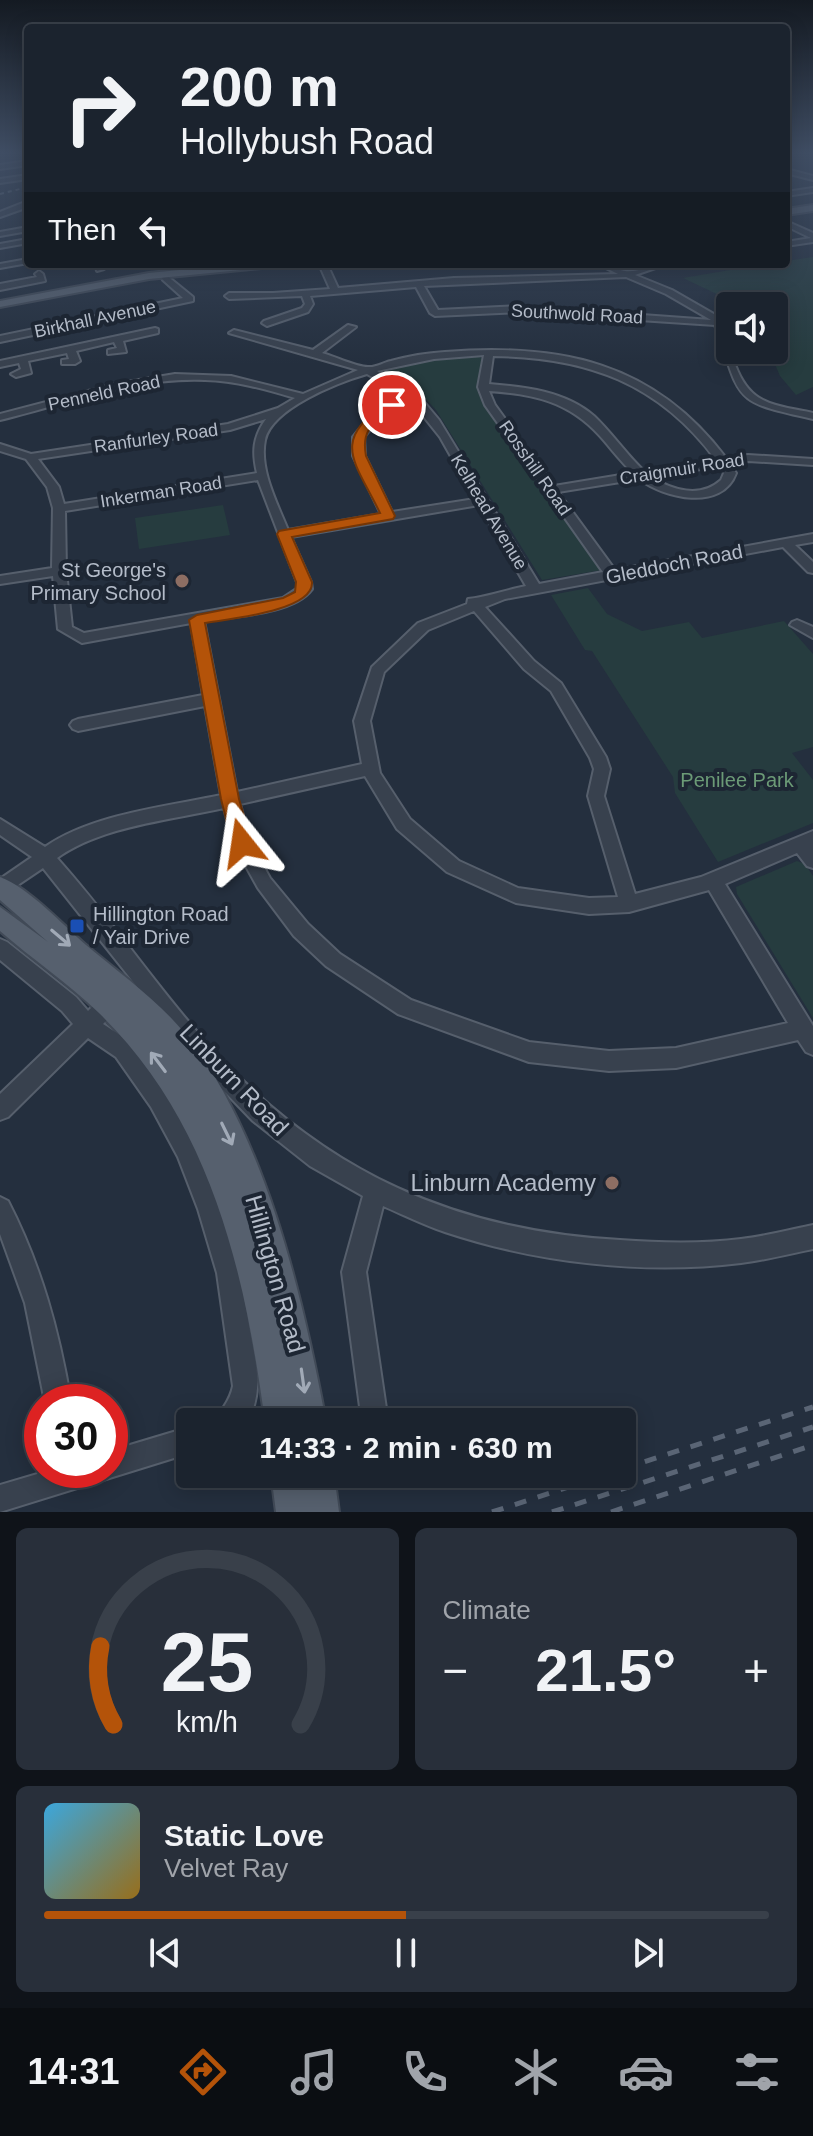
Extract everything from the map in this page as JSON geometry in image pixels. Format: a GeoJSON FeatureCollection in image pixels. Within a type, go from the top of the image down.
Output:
{"type":"FeatureCollection","features":[{"type":"Feature","properties":{"kind":"main road"},"geometry":{"type":"LineString","coordinates":[[0,302],[115,280],[205,268]]}},
{"type":"Feature","properties":{"kind":"main road"},"geometry":{"type":"LineString","coordinates":[[162,274],[219,268]]}},
{"type":"Feature","properties":{"kind":"main road","name":"Hillington Road"},"geometry":{"type":"LineString","coordinates":[[0,888],[159,1061],[209,1144],[239,1215],[273,1353],[280,1408]]}},
{"type":"Feature","properties":{"kind":"main road","name":"Hillington Road"},"geometry":{"type":"LineString","coordinates":[[0,917],[106,1006],[180,1048],[227,1133],[263,1215],[292,1319],[307,1408]]}},
{"type":"Feature","properties":{"kind":"main road"},"geometry":{"type":"LineString","coordinates":[[290,1488],[293,1512]]}},
{"type":"Feature","properties":{"kind":"main road"},"geometry":{"type":"LineString","coordinates":[[319,1488],[322,1512]]}},
{"type":"Feature","properties":{"kind":"street"},"geometry":{"type":"LineString","coordinates":[[790,225],[813,238]]}},
{"type":"Feature","properties":{"kind":"street"},"geometry":{"type":"LineString","coordinates":[[0,234],[24,230]]}},
{"type":"Feature","properties":{"kind":"street"},"geometry":{"type":"LineString","coordinates":[[790,243],[813,238]]}},
{"type":"Feature","properties":{"kind":"street"},"geometry":{"type":"LineString","coordinates":[[0,246],[24,242]]}},
{"type":"Feature","properties":{"kind":"street"},"geometry":{"type":"LineString","coordinates":[[0,266],[24,266]]}},
{"type":"Feature","properties":{"kind":"street"},"geometry":{"type":"LineString","coordinates":[[0,287],[42,279],[36,268]]}},
{"type":"Feature","properties":{"kind":"street"},"geometry":{"type":"LineString","coordinates":[[325,268],[335,291]]}},
{"type":"Feature","properties":{"kind":"street"},"geometry":{"type":"LineString","coordinates":[[610,268],[669,292],[716,320]]}},
{"type":"Feature","properties":{"kind":"street"},"geometry":{"type":"LineString","coordinates":[[229,296],[242,301],[418,283],[625,275],[649,268]]}},
{"type":"Feature","properties":{"kind":"street","name":"Birkhall Avenue"},"geometry":{"type":"LineString","coordinates":[[0,339],[190,299],[162,274]]}},
{"type":"Feature","properties":{"kind":"street","name":"Southwold Road"},"geometry":{"type":"LineString","coordinates":[[418,283],[435,313],[518,309],[716,323]]}},
{"type":"Feature","properties":{"kind":"street"},"geometry":{"type":"LineString","coordinates":[[267,323],[305,310],[309,304],[305,294]]}},
{"type":"Feature","properties":{"kind":"street"},"geometry":{"type":"LineString","coordinates":[[312,355],[351,327]]}},
{"type":"Feature","properties":{"kind":"street"},"geometry":{"type":"LineString","coordinates":[[0,364],[154,329],[160,342]]}},
{"type":"Feature","properties":{"kind":"street","name":"Kelhead Avenue"},"geometry":{"type":"LineString","coordinates":[[234,333],[366,370],[395,383],[414,397],[427,410],[535,590]]}},
{"type":"Feature","properties":{"kind":"street"},"geometry":{"type":"LineString","coordinates":[[111,352],[123,350],[117,339]]}},
{"type":"Feature","properties":{"kind":"street"},"geometry":{"type":"LineString","coordinates":[[65,362],[75,361],[70,349]]}},
{"type":"Feature","properties":{"kind":"street"},"geometry":{"type":"LineString","coordinates":[[0,447],[30,457],[53,487],[59,508],[59,571],[65,629],[82,638],[197,620],[287,602],[300,595],[305,589],[304,582],[262,476],[260,438],[280,411],[303,397],[366,370],[412,359],[489,353],[573,361],[632,380],[676,409],[724,462],[730,473],[726,485],[698,494],[663,490],[638,476],[592,420],[571,405],[533,392],[483,387],[489,353]]}},
{"type":"Feature","properties":{"kind":"street"},"geometry":{"type":"LineString","coordinates":[[16,374],[27,371],[23,360]]}},
{"type":"Feature","properties":{"kind":"street"},"geometry":{"type":"LineString","coordinates":[[731,364],[739,389],[760,404],[813,416]]}},
{"type":"Feature","properties":{"kind":"street","name":"Penneld Road"},"geometry":{"type":"LineString","coordinates":[[0,417],[173,378],[229,378],[303,397]]}},
{"type":"Feature","properties":{"kind":"street","name":"Rosshill Road"},"geometry":{"type":"LineString","coordinates":[[483,387],[490,405],[612,576]]}},
{"type":"Feature","properties":{"kind":"street"},"geometry":{"type":"LineString","coordinates":[[388,516],[359,456],[358,437],[380,411],[414,397]]}},
{"type":"Feature","properties":{"kind":"street","name":"Ranfurley Road"},"geometry":{"type":"LineString","coordinates":[[30,457],[230,427],[280,411]]}},
{"type":"Feature","properties":{"kind":"street","name":"Craigmuir Road"},"geometry":{"type":"LineString","coordinates":[[551,490],[724,462],[774,458],[813,462]]}},
{"type":"Feature","properties":{"kind":"street","name":"Inkerman Road"},"geometry":{"type":"LineString","coordinates":[[59,508],[262,476]]}},
{"type":"Feature","properties":{"kind":"street"},"geometry":{"type":"LineString","coordinates":[[284,534],[482,501]]}},
{"type":"Feature","properties":{"kind":"street","name":"Gleddoch Road"},"geometry":{"type":"LineString","coordinates":[[367,769],[360,725],[369,690],[379,669],[398,645],[413,633],[454,609],[473,602],[813,538]]}},
{"type":"Feature","properties":{"kind":"street"},"geometry":{"type":"LineString","coordinates":[[786,543],[813,569]]}},
{"type":"Feature","properties":{"kind":"street"},"geometry":{"type":"LineString","coordinates":[[0,580],[59,571]]}},
{"type":"Feature","properties":{"kind":"street"},"geometry":{"type":"LineString","coordinates":[[473,602],[529,665],[556,687],[598,757],[602,769],[596,796],[629,904]]}},
{"type":"Feature","properties":{"kind":"street"},"geometry":{"type":"LineString","coordinates":[[197,620],[230,799],[242,843],[280,905],[333,960],[405,1007],[529,1052],[609,1061],[676,1058],[808,1037],[713,881]]}},
{"type":"Feature","properties":{"kind":"street"},"geometry":{"type":"LineString","coordinates":[[797,625],[813,633]]}},
{"type":"Feature","properties":{"kind":"street"},"geometry":{"type":"LineString","coordinates":[[78,725],[211,699]]}},
{"type":"Feature","properties":{"kind":"street"},"geometry":{"type":"LineString","coordinates":[[0,888],[44,856],[95,830],[367,769],[401,824],[426,847],[462,873],[499,889],[541,901],[587,907],[629,904],[713,881],[806,840],[813,861]]}},
{"type":"Feature","properties":{"kind":"street","name":"Linburn Road"},"geometry":{"type":"LineString","coordinates":[[0,826],[44,856],[208,1060],[261,1114],[307,1152],[375,1193],[434,1219],[499,1237],[632,1255],[733,1252],[813,1237]]}},
{"type":"Feature","properties":{"kind":"street"},"geometry":{"type":"LineString","coordinates":[[0,948],[69,1004],[106,1006]]}},
{"type":"Feature","properties":{"kind":"street"},"geometry":{"type":"LineString","coordinates":[[0,1109],[106,1006]]}},
{"type":"Feature","properties":{"kind":"street"},"geometry":{"type":"LineString","coordinates":[[106,1006],[123,1050],[159,1099],[186,1150],[210,1209],[229,1273],[246,1386],[240,1408]]}},
{"type":"Feature","properties":{"kind":"street"},"geometry":{"type":"LineString","coordinates":[[373,1408],[354,1272],[375,1193]]}},
{"type":"Feature","properties":{"kind":"street"},"geometry":{"type":"LineString","coordinates":[[0,1209],[15,1237],[37,1295],[54,1384]]}},
{"type":"Feature","properties":{"kind":"street"},"geometry":{"type":"LineString","coordinates":[[128,1459],[176,1444]]}},
{"type":"Feature","properties":{"kind":"street"},"geometry":{"type":"LineString","coordinates":[[0,1499],[29,1488]]}},
{"type":"Feature","properties":{"kind":"green space"},"geometry":{"type":"Polygon","coordinates":[[[813,257],[813,387],[796,395],[780,376],[775,364],[788,364],[788,292],[716,294],[683,278],[742,268],[790,268],[790,260],[813,257]]]}},
{"type":"Feature","properties":{"kind":"green space"},"geometry":{"type":"Polygon","coordinates":[[[482,358],[478,388],[485,405],[602,570],[542,580],[436,410],[421,394],[379,370],[425,360],[482,358]]]}},
{"type":"Feature","properties":{"kind":"green space"},"geometry":{"type":"Polygon","coordinates":[[[223,505],[230,535],[139,549],[135,518],[223,505]]]}},
{"type":"Feature","properties":{"kind":"green space","name":"Penilee Park"},"geometry":{"type":"Polygon","coordinates":[[[588,588],[607,614],[642,631],[689,622],[702,638],[784,621],[813,654],[813,747],[792,753],[813,780],[813,823],[718,862],[675,793],[673,777],[592,651],[585,650],[551,595],[588,588]]]}},
{"type":"Feature","properties":{"kind":"green space"},"geometry":{"type":"Polygon","coordinates":[[[797,861],[805,864],[813,876],[813,1018],[737,894],[736,887],[797,861]]]}},
{"type":"Feature","properties":{"kind":"railway"},"geometry":{"type":"LineString","coordinates":[[636,1464],[813,1407]]}},
{"type":"Feature","properties":{"kind":"railway"},"geometry":{"type":"LineString","coordinates":[[552,1512],[813,1427]]}},
{"type":"Feature","properties":{"kind":"railway"},"geometry":{"type":"LineString","coordinates":[[611,1512],[813,1445]]}},
{"type":"Feature","properties":{"kind":"railway"},"geometry":{"type":"LineString","coordinates":[[492,1512],[565,1488]]}},
{"type":"Feature","properties":{"kind":"place","name":"St George's Primary School"},"geometry":{"type":"Point","coordinates":[182,581]}},
{"type":"Feature","properties":{"kind":"place","name":"Hillington Road / Yair Drive"},"geometry":{"type":"Point","coordinates":[77,926]}},
{"type":"Feature","properties":{"kind":"place","name":"Linburn Academy"},"geometry":{"type":"Point","coordinates":[612,1183]}},
{"type":"Feature","properties":{"kind":"route"},"geometry":{"type":"LineString","coordinates":[[242,843],[230,799],[197,620],[287,602],[300,595],[305,589],[304,582],[284,534],[388,516],[359,456],[357,445],[358,437],[369,420],[392,405]]}}]}
